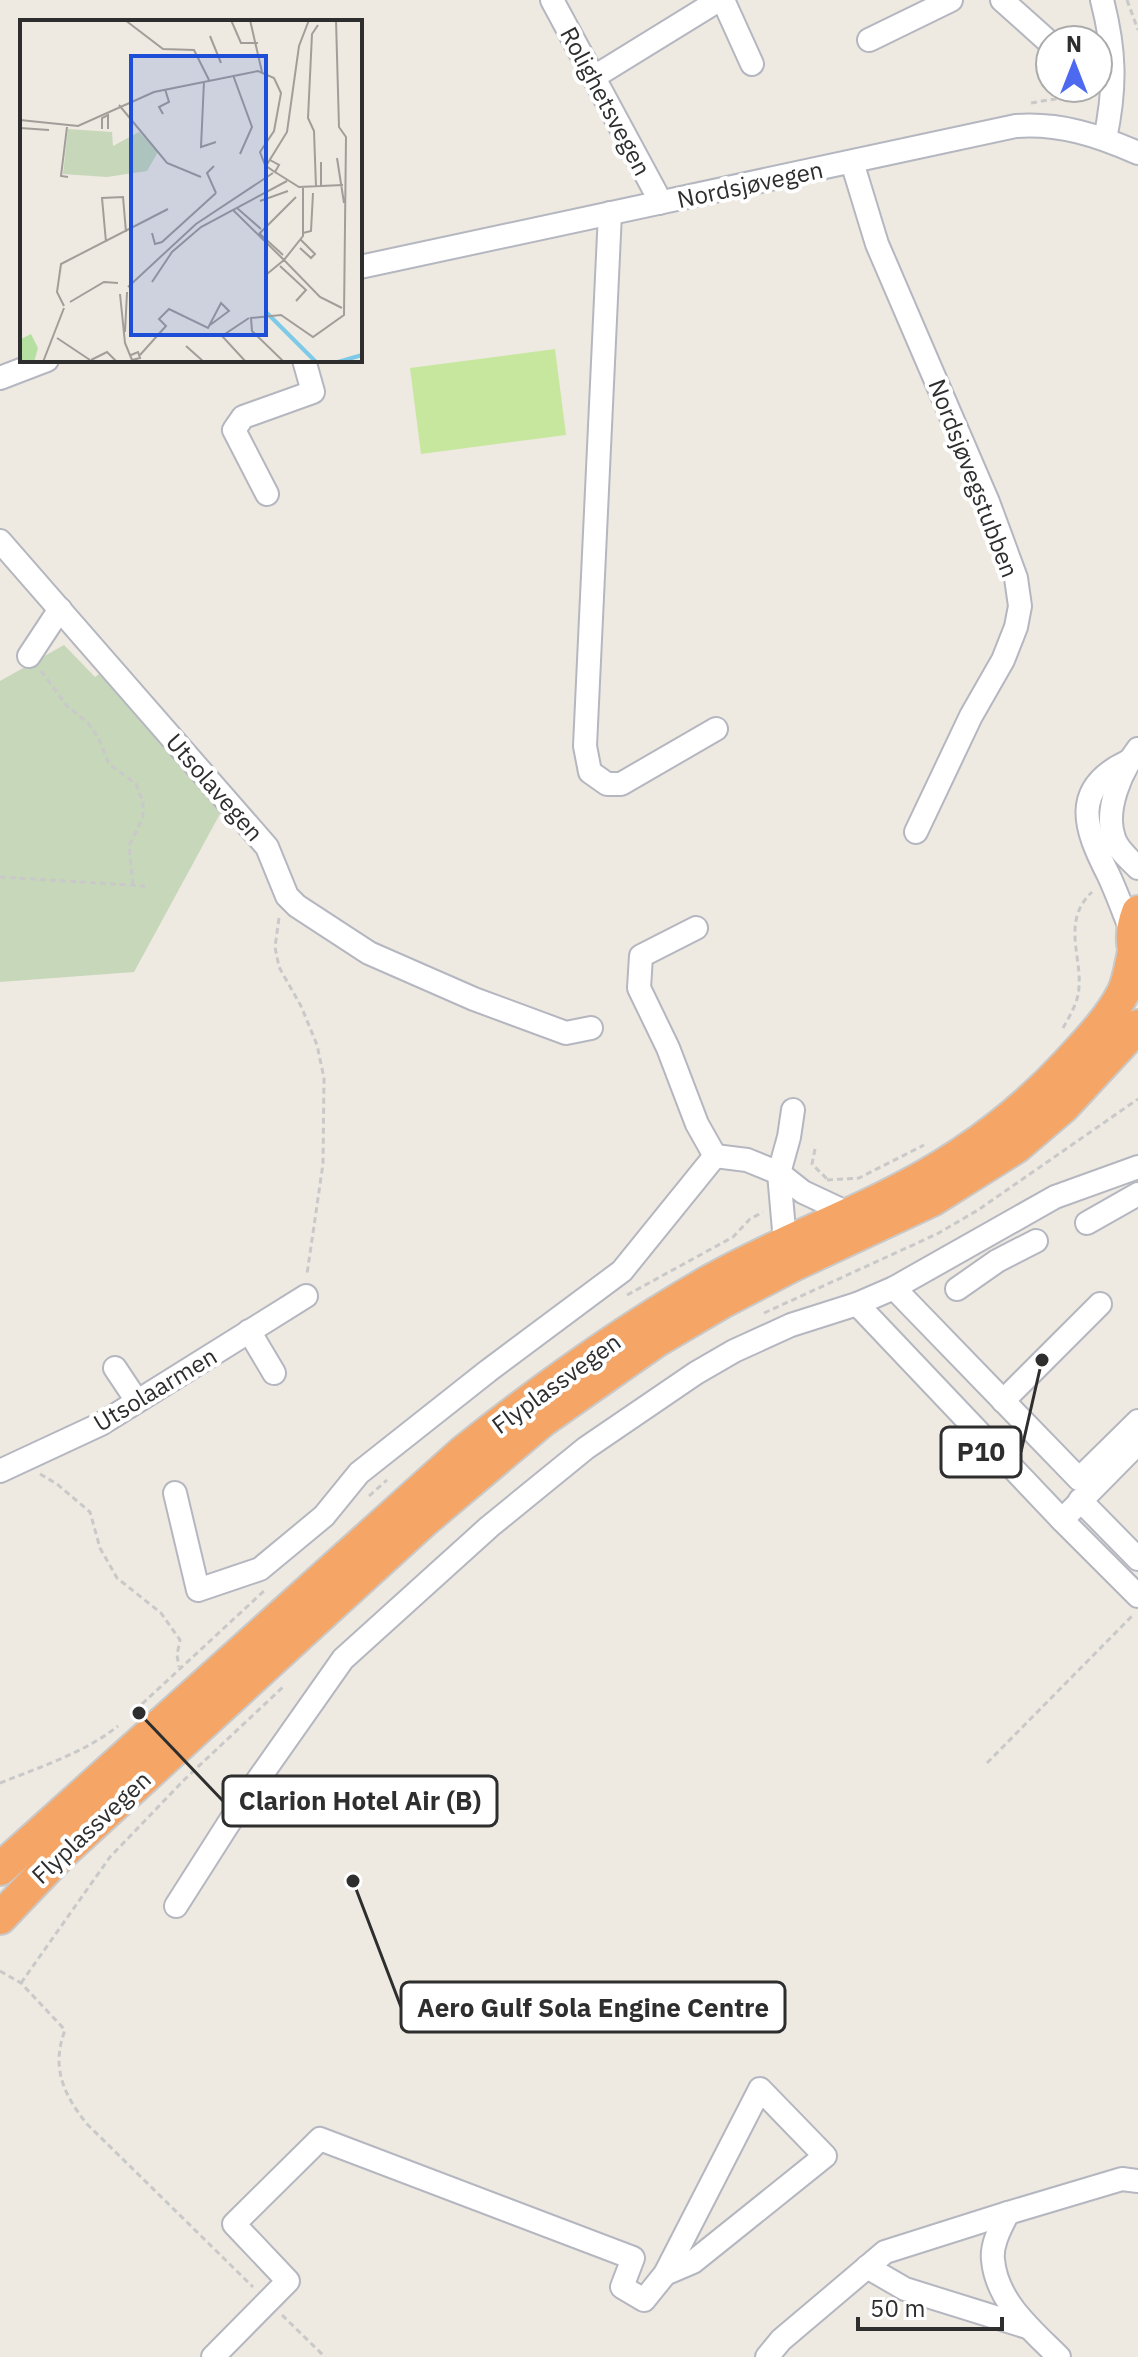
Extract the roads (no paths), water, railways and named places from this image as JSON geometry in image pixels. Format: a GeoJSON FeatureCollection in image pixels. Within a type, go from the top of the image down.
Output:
{"type":"FeatureCollection","features":[{"type":"Feature","properties":{"kind":"highway","name":"Flyplassvegen"},"geometry":{"type":"LineString","coordinates":[[0,1869],[474,1443],[584,1359],[713,1279],[901,1189],[966,1152],[1003,1124],[1048,1084],[1111,1013],[1124,990],[1136,939]]}},
{"type":"Feature","properties":{"kind":"highway","name":"Flyplassvegen"},"geometry":{"type":"LineString","coordinates":[[0,1918],[61,1854],[321,1615],[542,1421],[656,1341],[724,1301],[932,1200],[1016,1147],[1064,1106],[1138,1026]]}},
{"type":"Feature","properties":{"kind":"street","name":"Rolighetsvegen"},"geometry":{"type":"LineString","coordinates":[[552,0],[659,203]]}},
{"type":"Feature","properties":{"kind":"street"},"geometry":{"type":"LineString","coordinates":[[594,77],[721,0],[752,64]]}},
{"type":"Feature","properties":{"kind":"street"},"geometry":{"type":"LineString","coordinates":[[869,40],[951,0]]}},
{"type":"Feature","properties":{"kind":"street"},"geometry":{"type":"LineString","coordinates":[[1002,0],[1034,29]]}},
{"type":"Feature","properties":{"kind":"street"},"geometry":{"type":"LineString","coordinates":[[1102,0],[1112,39],[1113,104],[1105,139]]}},
{"type":"Feature","properties":{"kind":"street","name":"Nordsjøvegen"},"geometry":{"type":"LineString","coordinates":[[362,267],[1016,126],[1039,124],[1069,128],[1138,153]]}},
{"type":"Feature","properties":{"kind":"street","name":"Nordsjøvegstubben"},"geometry":{"type":"LineString","coordinates":[[852,162],[877,244],[988,502],[1016,578],[1020,606],[1016,627],[1003,660],[971,716],[916,832]]}},
{"type":"Feature","properties":{"kind":"street"},"geometry":{"type":"LineString","coordinates":[[610,213],[585,746],[590,772],[607,784],[621,784],[716,729]]}},
{"type":"Feature","properties":{"kind":"street"},"geometry":{"type":"LineString","coordinates":[[0,378],[42,362]]}},
{"type":"Feature","properties":{"kind":"street"},"geometry":{"type":"LineString","coordinates":[[267,494],[234,430],[243,417],[313,392],[305,362]]}},
{"type":"Feature","properties":{"kind":"street","name":"Utsolavegen"},"geometry":{"type":"LineString","coordinates":[[0,541],[267,847],[287,896],[325,926],[369,953],[474,999],[566,1033],[591,1028]]}},
{"type":"Feature","properties":{"kind":"street"},"geometry":{"type":"LineString","coordinates":[[29,656],[60,609]]}},
{"type":"Feature","properties":{"kind":"street"},"geometry":{"type":"LineString","coordinates":[[1133,756],[1111,811],[1114,839],[1138,868]]}},
{"type":"Feature","properties":{"kind":"street"},"geometry":{"type":"LineString","coordinates":[[1133,756],[1109,771],[1094,790],[1087,810],[1088,831],[1094,848],[1136,939]]}},
{"type":"Feature","properties":{"kind":"street"},"geometry":{"type":"LineString","coordinates":[[696,928],[641,956],[639,988],[668,1048],[697,1124],[715,1156]]}},
{"type":"Feature","properties":{"kind":"street"},"geometry":{"type":"LineString","coordinates":[[785,1242],[779,1173],[793,1110]]}},
{"type":"Feature","properties":{"kind":"street"},"geometry":{"type":"LineString","coordinates":[[715,1156],[747,1160],[779,1173],[803,1192],[850,1214]]}},
{"type":"Feature","properties":{"kind":"street"},"geometry":{"type":"LineString","coordinates":[[175,1493],[198,1590],[260,1569],[324,1516],[359,1473],[622,1271],[715,1156]]}},
{"type":"Feature","properties":{"kind":"street"},"geometry":{"type":"LineString","coordinates":[[176,1906],[241,1804],[343,1659],[489,1527],[586,1448],[696,1373],[734,1351],[791,1325],[857,1304],[894,1288],[1055,1197],[1138,1167]]}},
{"type":"Feature","properties":{"kind":"street"},"geometry":{"type":"LineString","coordinates":[[1087,1223],[1138,1194]]}},
{"type":"Feature","properties":{"kind":"street"},"geometry":{"type":"LineString","coordinates":[[957,1289],[997,1261],[1036,1241]]}},
{"type":"Feature","properties":{"kind":"street","name":"Utsolaarmen"},"geometry":{"type":"LineString","coordinates":[[0,1471],[101,1424],[249,1331],[307,1285]]}},
{"type":"Feature","properties":{"kind":"street"},"geometry":{"type":"LineString","coordinates":[[894,1288],[1079,1479],[1138,1421]]}},
{"type":"Feature","properties":{"kind":"street"},"geometry":{"type":"LineString","coordinates":[[857,1304],[1138,1596]]}},
{"type":"Feature","properties":{"kind":"street"},"geometry":{"type":"LineString","coordinates":[[1003,1401],[1100,1304]]}},
{"type":"Feature","properties":{"kind":"street"},"geometry":{"type":"LineString","coordinates":[[249,1331],[274,1373]]}},
{"type":"Feature","properties":{"kind":"street"},"geometry":{"type":"LineString","coordinates":[[115,1368],[137,1401]]}},
{"type":"Feature","properties":{"kind":"street"},"geometry":{"type":"LineString","coordinates":[[1062,1520],[1138,1443]]}},
{"type":"Feature","properties":{"kind":"street"},"geometry":{"type":"LineString","coordinates":[[1080,1500],[1138,1559]]}},
{"type":"Feature","properties":{"kind":"street"},"geometry":{"type":"LineString","coordinates":[[213,2357],[288,2281],[234,2224],[320,2139],[633,2258],[622,2287],[644,2300],[665,2274],[760,2089],[825,2156],[693,2262],[665,2274]]}},
{"type":"Feature","properties":{"kind":"street"},"geometry":{"type":"LineString","coordinates":[[767,2357],[781,2340],[894,2247],[1122,2179],[1138,2181]]}},
{"type":"Feature","properties":{"kind":"street"},"geometry":{"type":"LineString","coordinates":[[1008,2213],[997,2235],[992,2258],[1002,2292],[1030,2328],[1059,2357]]}},
{"type":"Feature","properties":{"kind":"street"},"geometry":{"type":"LineString","coordinates":[[867,2267],[905,2289],[991,2313],[1030,2328]]}},
{"type":"Feature","properties":{"kind":"place","name":"P10"},"geometry":{"type":"Point","coordinates":[1042,1360]}},
{"type":"Feature","properties":{"kind":"place","name":"Clarion Hotel Air (B)"},"geometry":{"type":"Point","coordinates":[139,1713]}},
{"type":"Feature","properties":{"kind":"place","name":"Aero Gulf Sola Engine Centre"},"geometry":{"type":"Point","coordinates":[353,1881]}}]}
